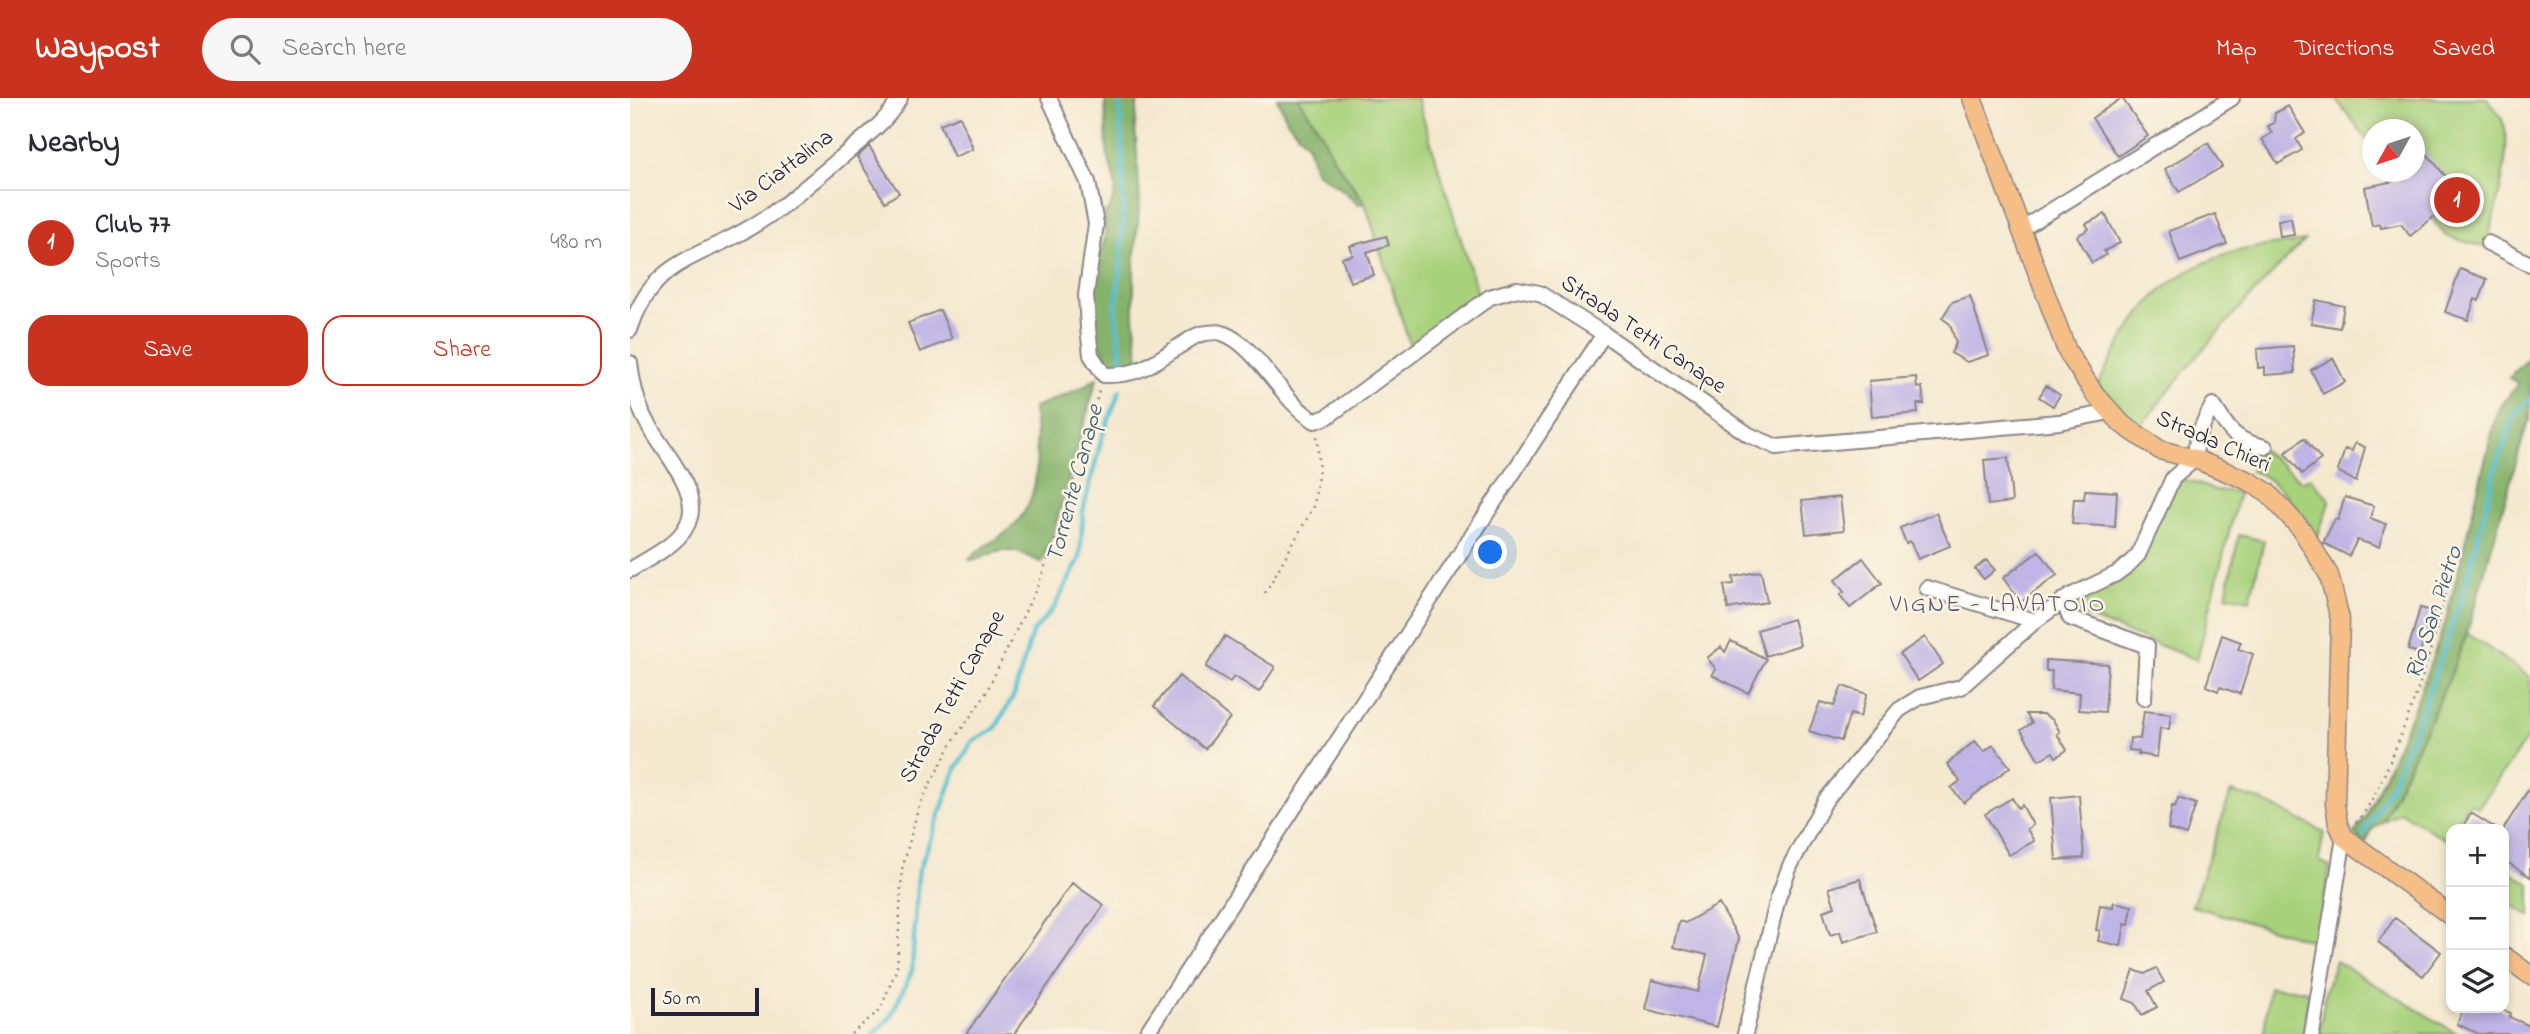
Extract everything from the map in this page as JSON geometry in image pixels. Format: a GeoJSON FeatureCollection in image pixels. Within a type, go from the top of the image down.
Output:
{"type":"FeatureCollection","features":[{"type":"Feature","properties":{"kind":"main road","name":"Strada Chieri"},"geometry":{"type":"LineString","coordinates":[[1972,98],[2067,351],[2083,378],[2110,412],[2139,438],[2160,450],[2194,459],[2249,481],[2267,492],[2302,530],[2329,575],[2340,619],[2335,804],[2338,824],[2344,837]]}},
{"type":"Feature","properties":{"kind":"main road"},"geometry":{"type":"LineString","coordinates":[[2344,837],[2446,912]]}},
{"type":"Feature","properties":{"kind":"main road"},"geometry":{"type":"LineString","coordinates":[[2509,960],[2530,975]]}},
{"type":"Feature","properties":{"kind":"street","name":"Via Ciattalina"},"geometry":{"type":"LineString","coordinates":[[630,330],[636,312],[650,290],[672,267],[751,228],[786,203],[880,124],[900,98]]}},
{"type":"Feature","properties":{"kind":"street"},"geometry":{"type":"LineString","coordinates":[[1049,98],[1088,182],[1090,192],[1096,224],[1086,295],[1088,328],[1091,355],[1104,375],[1122,375],[1148,366],[1198,335],[1220,331],[1242,344],[1290,401],[1315,421]]}},
{"type":"Feature","properties":{"kind":"street"},"geometry":{"type":"LineString","coordinates":[[2020,230],[2232,98]]}},
{"type":"Feature","properties":{"kind":"street"},"geometry":{"type":"LineString","coordinates":[[2488,243],[2530,264]]}},
{"type":"Feature","properties":{"kind":"street","name":"Strada Tetti Canape"},"geometry":{"type":"LineString","coordinates":[[1315,421],[1327,417],[1490,297],[1517,289],[1539,293],[1604,334],[1749,435],[1777,447],[2059,422],[2110,412]]}},
{"type":"Feature","properties":{"kind":"street"},"geometry":{"type":"LineString","coordinates":[[1146,1034],[1604,334]]}},
{"type":"Feature","properties":{"kind":"street"},"geometry":{"type":"LineString","coordinates":[[630,363],[643,416],[685,485],[690,501],[690,517],[672,543],[630,570]]}},
{"type":"Feature","properties":{"kind":"street"},"geometry":{"type":"LineString","coordinates":[[1745,1034],[1779,898],[1790,866],[1825,801],[1899,710],[1920,697],[1961,687],[2035,621],[2063,600],[2116,574],[2133,560],[2138,555],[2173,478],[2194,459],[2200,427],[2213,405],[2233,433],[2245,444],[2265,447]]}},
{"type":"Feature","properties":{"kind":"street"},"geometry":{"type":"LineString","coordinates":[[1927,588],[2035,621]]}},
{"type":"Feature","properties":{"kind":"street"},"geometry":{"type":"LineString","coordinates":[[2063,600],[2070,618],[2147,646],[2144,698]]}},
{"type":"Feature","properties":{"kind":"street","name":"Strada Chieri"},"geometry":{"type":"LineString","coordinates":[[2312,1034],[2344,837]]}},
{"type":"Feature","properties":{"kind":"path","name":"Strada Tetti Canape"},"geometry":{"type":"LineString","coordinates":[[850,1034],[880,1010],[897,968],[902,870],[919,805],[953,741],[984,697],[1038,585],[1059,529],[1104,375]]}},
{"type":"Feature","properties":{"kind":"path"},"geometry":{"type":"LineString","coordinates":[[1265,593],[1314,506],[1319,468],[1315,421]]}},
{"type":"Feature","properties":{"kind":"path"},"geometry":{"type":"LineString","coordinates":[[2344,837],[2364,814],[2413,705],[2440,623],[2451,567]]}},
{"type":"Feature","properties":{"kind":"green space"},"geometry":{"type":"Polygon","coordinates":[[[1105,98],[1138,98],[1135,125],[1140,200],[1134,263],[1134,317],[1139,360],[1109,367],[1097,337],[1094,301],[1097,258],[1105,239],[1105,213],[1110,209],[1116,188],[1107,151],[1105,98]]]}},
{"type":"Feature","properties":{"kind":"green space"},"geometry":{"type":"Polygon","coordinates":[[[1277,98],[1298,98],[1321,132],[1332,156],[1365,203],[1358,204],[1315,171],[1308,145],[1288,122],[1277,98]]]}},
{"type":"Feature","properties":{"kind":"green space"},"geometry":{"type":"Polygon","coordinates":[[[1298,98],[1417,98],[1478,294],[1410,345],[1365,203],[1332,156],[1321,132],[1298,98]]]}},
{"type":"Feature","properties":{"kind":"green space"},"geometry":{"type":"Polygon","coordinates":[[[2335,98],[2487,98],[2504,125],[2506,152],[2486,248],[2446,236],[2402,182],[2425,182],[2425,119],[2362,119],[2362,132],[2335,98]]]}},
{"type":"Feature","properties":{"kind":"green space"},"geometry":{"type":"Polygon","coordinates":[[[2304,241],[2218,332],[2140,428],[2118,409],[2098,384],[2122,340],[2148,304],[2182,275],[2237,251],[2304,241]]]}},
{"type":"Feature","properties":{"kind":"green space"},"geometry":{"type":"Polygon","coordinates":[[[2530,357],[2530,421],[2467,633],[2449,679],[2382,822],[2373,828],[2365,844],[2354,834],[2367,815],[2415,706],[2446,620],[2497,412],[2518,383],[2509,378],[2530,357]]]}},
{"type":"Feature","properties":{"kind":"green space"},"geometry":{"type":"Polygon","coordinates":[[[1097,378],[1055,527],[1042,563],[1008,551],[969,560],[981,548],[1004,534],[1018,521],[1027,507],[1036,476],[1034,408],[1081,388],[1097,378]]]}},
{"type":"Feature","properties":{"kind":"green space"},"geometry":{"type":"Polygon","coordinates":[[[2260,448],[2303,482],[2310,477],[2330,500],[2317,538],[2280,489],[2251,471],[2260,448]]]}},
{"type":"Feature","properties":{"kind":"green space"},"geometry":{"type":"Polygon","coordinates":[[[2180,480],[2218,491],[2239,492],[2197,660],[2074,612],[2072,602],[2123,575],[2180,480]]]}},
{"type":"Feature","properties":{"kind":"green space"},"geometry":{"type":"Polygon","coordinates":[[[2239,535],[2264,541],[2250,600],[2226,595],[2239,535]]]}},
{"type":"Feature","properties":{"kind":"green space"},"geometry":{"type":"Polygon","coordinates":[[[2467,633],[2530,677],[2530,734],[2478,808],[2469,803],[2455,824],[2446,824],[2446,840],[2401,812],[2382,822],[2449,679],[2467,633]]]}},
{"type":"Feature","properties":{"kind":"green space"},"geometry":{"type":"Polygon","coordinates":[[[2231,792],[2261,800],[2324,832],[2319,860],[2330,867],[2317,942],[2192,906],[2231,792]]]}},
{"type":"Feature","properties":{"kind":"green space"},"geometry":{"type":"Polygon","coordinates":[[[2509,871],[2530,884],[2530,916],[2509,903],[2509,871]]]}},
{"type":"Feature","properties":{"kind":"green space"},"geometry":{"type":"Polygon","coordinates":[[[2336,961],[2458,1034],[2319,1034],[2326,990],[2336,961]]]}},
{"type":"Feature","properties":{"kind":"green space"},"geometry":{"type":"Polygon","coordinates":[[[2269,987],[2309,991],[2304,1034],[2264,1034],[2269,987]]]}},
{"type":"Feature","properties":{"kind":"building"},"geometry":{"type":"Polygon","coordinates":[[[2122,98],[2148,136],[2118,156],[2092,118],[2122,98]]]}},
{"type":"Feature","properties":{"kind":"building"},"geometry":{"type":"Polygon","coordinates":[[[2288,106],[2305,133],[2296,139],[2302,150],[2278,164],[2262,139],[2272,133],[2268,126],[2274,123],[2275,113],[2288,106]]]}},
{"type":"Feature","properties":{"kind":"building"},"geometry":{"type":"Polygon","coordinates":[[[960,116],[973,149],[954,157],[940,124],[960,116]]]}},
{"type":"Feature","properties":{"kind":"building"},"geometry":{"type":"Polygon","coordinates":[[[2208,143],[2222,167],[2179,192],[2165,169],[2208,143]]]}},
{"type":"Feature","properties":{"kind":"building"},"geometry":{"type":"Polygon","coordinates":[[[869,146],[899,193],[885,202],[857,157],[869,146]]]}},
{"type":"Feature","properties":{"kind":"building"},"geometry":{"type":"Polygon","coordinates":[[[2425,151],[2461,195],[2410,236],[2401,224],[2381,228],[2380,224],[2372,226],[2365,187],[2390,182],[2425,182],[2425,151]]]}},
{"type":"Feature","properties":{"kind":"building"},"geometry":{"type":"Polygon","coordinates":[[[2105,214],[2120,243],[2104,251],[2106,255],[2092,263],[2077,236],[2089,229],[2086,224],[2105,214]]]}},
{"type":"Feature","properties":{"kind":"building"},"geometry":{"type":"Polygon","coordinates":[[[2215,214],[2227,244],[2180,262],[2169,231],[2215,214]]]}},
{"type":"Feature","properties":{"kind":"building"},"geometry":{"type":"Polygon","coordinates":[[[2291,218],[2294,235],[2280,237],[2278,220],[2291,218]]]}},
{"type":"Feature","properties":{"kind":"building"},"geometry":{"type":"Polygon","coordinates":[[[1386,236],[1389,245],[1367,252],[1374,275],[1350,282],[1342,258],[1353,255],[1350,246],[1386,236]]]}},
{"type":"Feature","properties":{"kind":"building"},"geometry":{"type":"Polygon","coordinates":[[[2460,269],[2487,279],[2479,301],[2475,299],[2468,320],[2445,312],[2460,269]]]}},
{"type":"Feature","properties":{"kind":"building"},"geometry":{"type":"Polygon","coordinates":[[[1970,296],[1989,355],[1967,362],[1951,353],[1956,343],[1950,324],[1942,318],[1952,302],[1970,296]]]}},
{"type":"Feature","properties":{"kind":"building"},"geometry":{"type":"Polygon","coordinates":[[[2316,300],[2344,306],[2340,328],[2311,323],[2316,300]]]}},
{"type":"Feature","properties":{"kind":"building"},"geometry":{"type":"Polygon","coordinates":[[[940,310],[952,339],[920,352],[908,323],[940,310]]]}},
{"type":"Feature","properties":{"kind":"building"},"geometry":{"type":"Polygon","coordinates":[[[2293,346],[2295,373],[2265,375],[2265,367],[2258,368],[2257,349],[2293,346]]]}},
{"type":"Feature","properties":{"kind":"building"},"geometry":{"type":"Polygon","coordinates":[[[2333,358],[2345,382],[2323,394],[2311,370],[2333,358]]]}},
{"type":"Feature","properties":{"kind":"building"},"geometry":{"type":"Polygon","coordinates":[[[1916,377],[1917,388],[1922,387],[1924,404],[1917,404],[1918,413],[1872,417],[1869,381],[1916,377]]]}},
{"type":"Feature","properties":{"kind":"building"},"geometry":{"type":"Polygon","coordinates":[[[2046,386],[2060,395],[2053,406],[2039,397],[2046,386]]]}},
{"type":"Feature","properties":{"kind":"building"},"geometry":{"type":"Polygon","coordinates":[[[2304,438],[2321,459],[2302,474],[2285,453],[2304,438]]]}},
{"type":"Feature","properties":{"kind":"building"},"geometry":{"type":"Polygon","coordinates":[[[2355,443],[2365,447],[2356,482],[2338,471],[2345,449],[2352,451],[2355,443]]]}},
{"type":"Feature","properties":{"kind":"building"},"geometry":{"type":"Polygon","coordinates":[[[2008,458],[2012,502],[1988,505],[1984,460],[2008,458]]]}},
{"type":"Feature","properties":{"kind":"building"},"geometry":{"type":"Polygon","coordinates":[[[2085,490],[2117,492],[2115,527],[2072,524],[2074,499],[2084,499],[2085,490]]]}},
{"type":"Feature","properties":{"kind":"building"},"geometry":{"type":"Polygon","coordinates":[[[1840,497],[1844,530],[1806,534],[1802,501],[1840,497]]]}},
{"type":"Feature","properties":{"kind":"building"},"geometry":{"type":"Polygon","coordinates":[[[2345,497],[2374,506],[2370,518],[2386,524],[2379,547],[2357,540],[2349,556],[2323,543],[2335,519],[2338,520],[2345,497]]]}},
{"type":"Feature","properties":{"kind":"building"},"geometry":{"type":"Polygon","coordinates":[[[1936,513],[1950,546],[1918,559],[1910,541],[1906,543],[1900,528],[1936,513]]]}},
{"type":"Feature","properties":{"kind":"building"},"geometry":{"type":"Polygon","coordinates":[[[2039,551],[2057,575],[2021,602],[2003,578],[2039,551]]]}},
{"type":"Feature","properties":{"kind":"building"},"geometry":{"type":"Polygon","coordinates":[[[1863,558],[1882,583],[1850,608],[1840,595],[1844,592],[1835,580],[1863,558]]]}},
{"type":"Feature","properties":{"kind":"building"},"geometry":{"type":"Polygon","coordinates":[[[1986,560],[1995,570],[1984,579],[1975,569],[1986,560]]]}},
{"type":"Feature","properties":{"kind":"building"},"geometry":{"type":"Polygon","coordinates":[[[1761,571],[1767,602],[1728,609],[1724,585],[1734,584],[1733,577],[1761,571]]]}},
{"type":"Feature","properties":{"kind":"building"},"geometry":{"type":"Polygon","coordinates":[[[2420,608],[2433,611],[2420,653],[2408,650],[2420,608]]]}},
{"type":"Feature","properties":{"kind":"building"},"geometry":{"type":"Polygon","coordinates":[[[1793,619],[1800,645],[1765,656],[1757,630],[1793,619]]]}},
{"type":"Feature","properties":{"kind":"building"},"geometry":{"type":"Polygon","coordinates":[[[2222,635],[2241,642],[2238,649],[2253,654],[2240,694],[2220,687],[2218,691],[2206,686],[2222,635]]]}},
{"type":"Feature","properties":{"kind":"building"},"geometry":{"type":"Polygon","coordinates":[[[1225,636],[1275,667],[1259,692],[1234,676],[1230,682],[1206,667],[1225,636]]]}},
{"type":"Feature","properties":{"kind":"building"},"geometry":{"type":"Polygon","coordinates":[[[1925,637],[1943,664],[1918,681],[1900,654],[1925,637]]]}},
{"type":"Feature","properties":{"kind":"building"},"geometry":{"type":"Polygon","coordinates":[[[1731,641],[1766,659],[1748,693],[1712,675],[1716,669],[1707,658],[1721,647],[1725,652],[1731,641]]]}},
{"type":"Feature","properties":{"kind":"building"},"geometry":{"type":"Polygon","coordinates":[[[2046,660],[2108,664],[2105,712],[2079,710],[2080,693],[2051,690],[2052,671],[2046,671],[2046,660]]]}},
{"type":"Feature","properties":{"kind":"building"},"geometry":{"type":"Polygon","coordinates":[[[1179,676],[1230,718],[1205,749],[1154,706],[1179,676]]]}},
{"type":"Feature","properties":{"kind":"building"},"geometry":{"type":"Polygon","coordinates":[[[1842,686],[1867,694],[1860,717],[1850,714],[1841,741],[1809,731],[1820,702],[1834,706],[1842,686]]]}},
{"type":"Feature","properties":{"kind":"building"},"geometry":{"type":"Polygon","coordinates":[[[2144,711],[2171,714],[2169,729],[2160,728],[2157,757],[2129,750],[2130,738],[2140,739],[2144,711]]]}},
{"type":"Feature","properties":{"kind":"building"},"geometry":{"type":"Polygon","coordinates":[[[2026,714],[2043,714],[2053,720],[2060,732],[2057,734],[2067,750],[2056,757],[2053,752],[2039,760],[2021,730],[2032,723],[2026,714]]]}},
{"type":"Feature","properties":{"kind":"building"},"geometry":{"type":"Polygon","coordinates":[[[1975,741],[1984,752],[1993,745],[2010,767],[1964,803],[1951,788],[1960,781],[1947,764],[1975,741]]]}},
{"type":"Feature","properties":{"kind":"building"},"geometry":{"type":"Polygon","coordinates":[[[2530,787],[2530,877],[2509,863],[2509,824],[2507,824],[2530,787]]]}},
{"type":"Feature","properties":{"kind":"building"},"geometry":{"type":"Polygon","coordinates":[[[2079,795],[2084,858],[2056,860],[2051,798],[2079,795]]]}},
{"type":"Feature","properties":{"kind":"building"},"geometry":{"type":"Polygon","coordinates":[[[2012,798],[2018,808],[2022,805],[2033,825],[2027,829],[2034,841],[2009,855],[1985,814],[2012,798]]]}},
{"type":"Feature","properties":{"kind":"building"},"geometry":{"type":"Polygon","coordinates":[[[2178,798],[2196,804],[2186,835],[2168,829],[2172,806],[2175,807],[2178,798]]]}},
{"type":"Feature","properties":{"kind":"building"},"geometry":{"type":"Polygon","coordinates":[[[2471,813],[2489,824],[2464,824],[2471,813]]]}},
{"type":"Feature","properties":{"kind":"building"},"geometry":{"type":"Polygon","coordinates":[[[1860,879],[1877,932],[1843,942],[1840,932],[1830,935],[1823,911],[1835,907],[1829,888],[1860,879]]]}},
{"type":"Feature","properties":{"kind":"building"},"geometry":{"type":"Polygon","coordinates":[[[1072,883],[1104,905],[1014,1034],[966,1034],[1072,883]]]}},
{"type":"Feature","properties":{"kind":"building"},"geometry":{"type":"Polygon","coordinates":[[[2114,902],[2132,906],[2129,925],[2125,924],[2121,946],[2098,941],[2100,931],[2096,930],[2100,905],[2113,907],[2114,902]]]}},
{"type":"Feature","properties":{"kind":"building"},"geometry":{"type":"Polygon","coordinates":[[[1719,904],[1739,939],[1717,1027],[1645,1009],[1652,980],[1698,992],[1707,955],[1673,947],[1679,921],[1685,923],[1719,904]]]}},
{"type":"Feature","properties":{"kind":"building"},"geometry":{"type":"Polygon","coordinates":[[[2395,918],[2441,952],[2423,976],[2378,942],[2395,918]]]}},
{"type":"Feature","properties":{"kind":"building"},"geometry":{"type":"Polygon","coordinates":[[[2156,968],[2164,982],[2148,991],[2157,1007],[2142,1015],[2135,1003],[2124,999],[2134,970],[2145,974],[2156,968]]]}},
{"type":"Feature","properties":{"kind":"building"},"geometry":{"type":"Polygon","coordinates":[[[2509,1012],[2511,1013],[2509,1017],[2530,1026],[2530,1034],[2479,1034],[2457,1024],[2462,1013],[2509,1012]]]}},
{"type":"Feature","properties":{"kind":"waterway","name":"Torrente Canape"},"geometry":{"type":"LineString","coordinates":[[1120,98],[1124,200],[1121,264],[1115,311],[1123,363]]}},
{"type":"Feature","properties":{"kind":"waterway","name":"Torrente Canape"},"geometry":{"type":"LineString","coordinates":[[873,1034],[890,1018],[912,971],[918,873],[956,769],[973,741],[995,729],[1014,695],[1032,633],[1054,608],[1080,558],[1083,511],[1102,437],[1120,390]]}},
{"type":"Feature","properties":{"kind":"waterway","name":"Rio San Pietro"},"geometry":{"type":"LineString","coordinates":[[2363,835],[2390,788],[2423,709],[2464,592],[2496,467],[2515,413],[2530,399]]}},
{"type":"Feature","properties":{"kind":"place","name":"Club 77"},"geometry":{"type":"Point","coordinates":[2457,200]}},
{"type":"Feature","properties":{"kind":"district","name":"VIGNE - LAVATOIO"},"geometry":{"type":"Point","coordinates":[1998,605]}}]}
